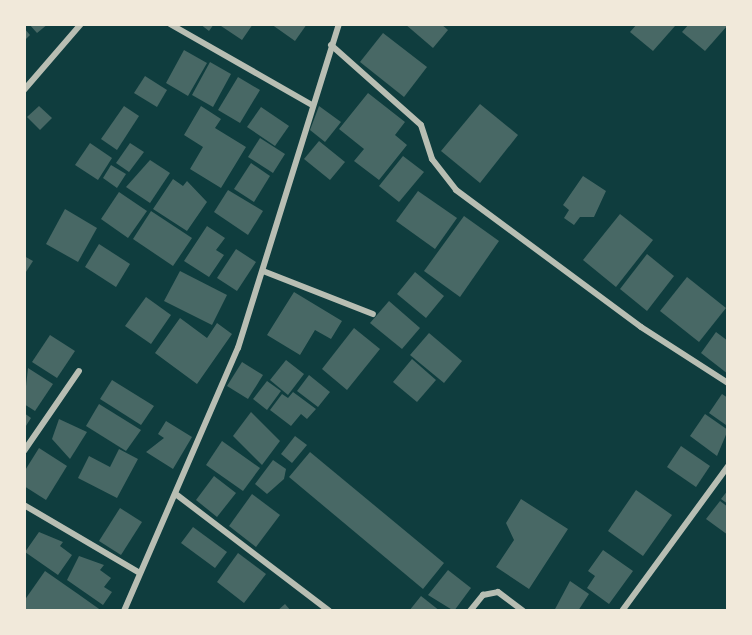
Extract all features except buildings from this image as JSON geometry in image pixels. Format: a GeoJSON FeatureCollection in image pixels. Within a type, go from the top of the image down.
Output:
{"type":"FeatureCollection","features":[{"type":"Feature","properties":{"kind":"street"},"geometry":{"type":"LineString","coordinates":[[24,90],[81,24]]}},
{"type":"Feature","properties":{"kind":"street"},"geometry":{"type":"LineString","coordinates":[[170,24],[312,105]]}},
{"type":"Feature","properties":{"kind":"street"},"geometry":{"type":"LineString","coordinates":[[124,611],[177,495],[263,271],[312,105],[339,24]]}},
{"type":"Feature","properties":{"kind":"street"},"geometry":{"type":"LineString","coordinates":[[331,45],[421,125],[432,159],[456,190],[641,327],[728,383]]}},
{"type":"Feature","properties":{"kind":"street"},"geometry":{"type":"LineString","coordinates":[[263,271],[373,314]]}},
{"type":"Feature","properties":{"kind":"street"},"geometry":{"type":"LineString","coordinates":[[24,451],[79,371]]}},
{"type":"Feature","properties":{"kind":"street"},"geometry":{"type":"LineString","coordinates":[[622,611],[728,466]]}},
{"type":"Feature","properties":{"kind":"street"},"geometry":{"type":"LineString","coordinates":[[177,495],[329,611]]}},
{"type":"Feature","properties":{"kind":"street"},"geometry":{"type":"LineString","coordinates":[[24,505],[140,573]]}},
{"type":"Feature","properties":{"kind":"street"},"geometry":{"type":"LineString","coordinates":[[470,611],[483,595],[498,592],[523,611]]}}]}
